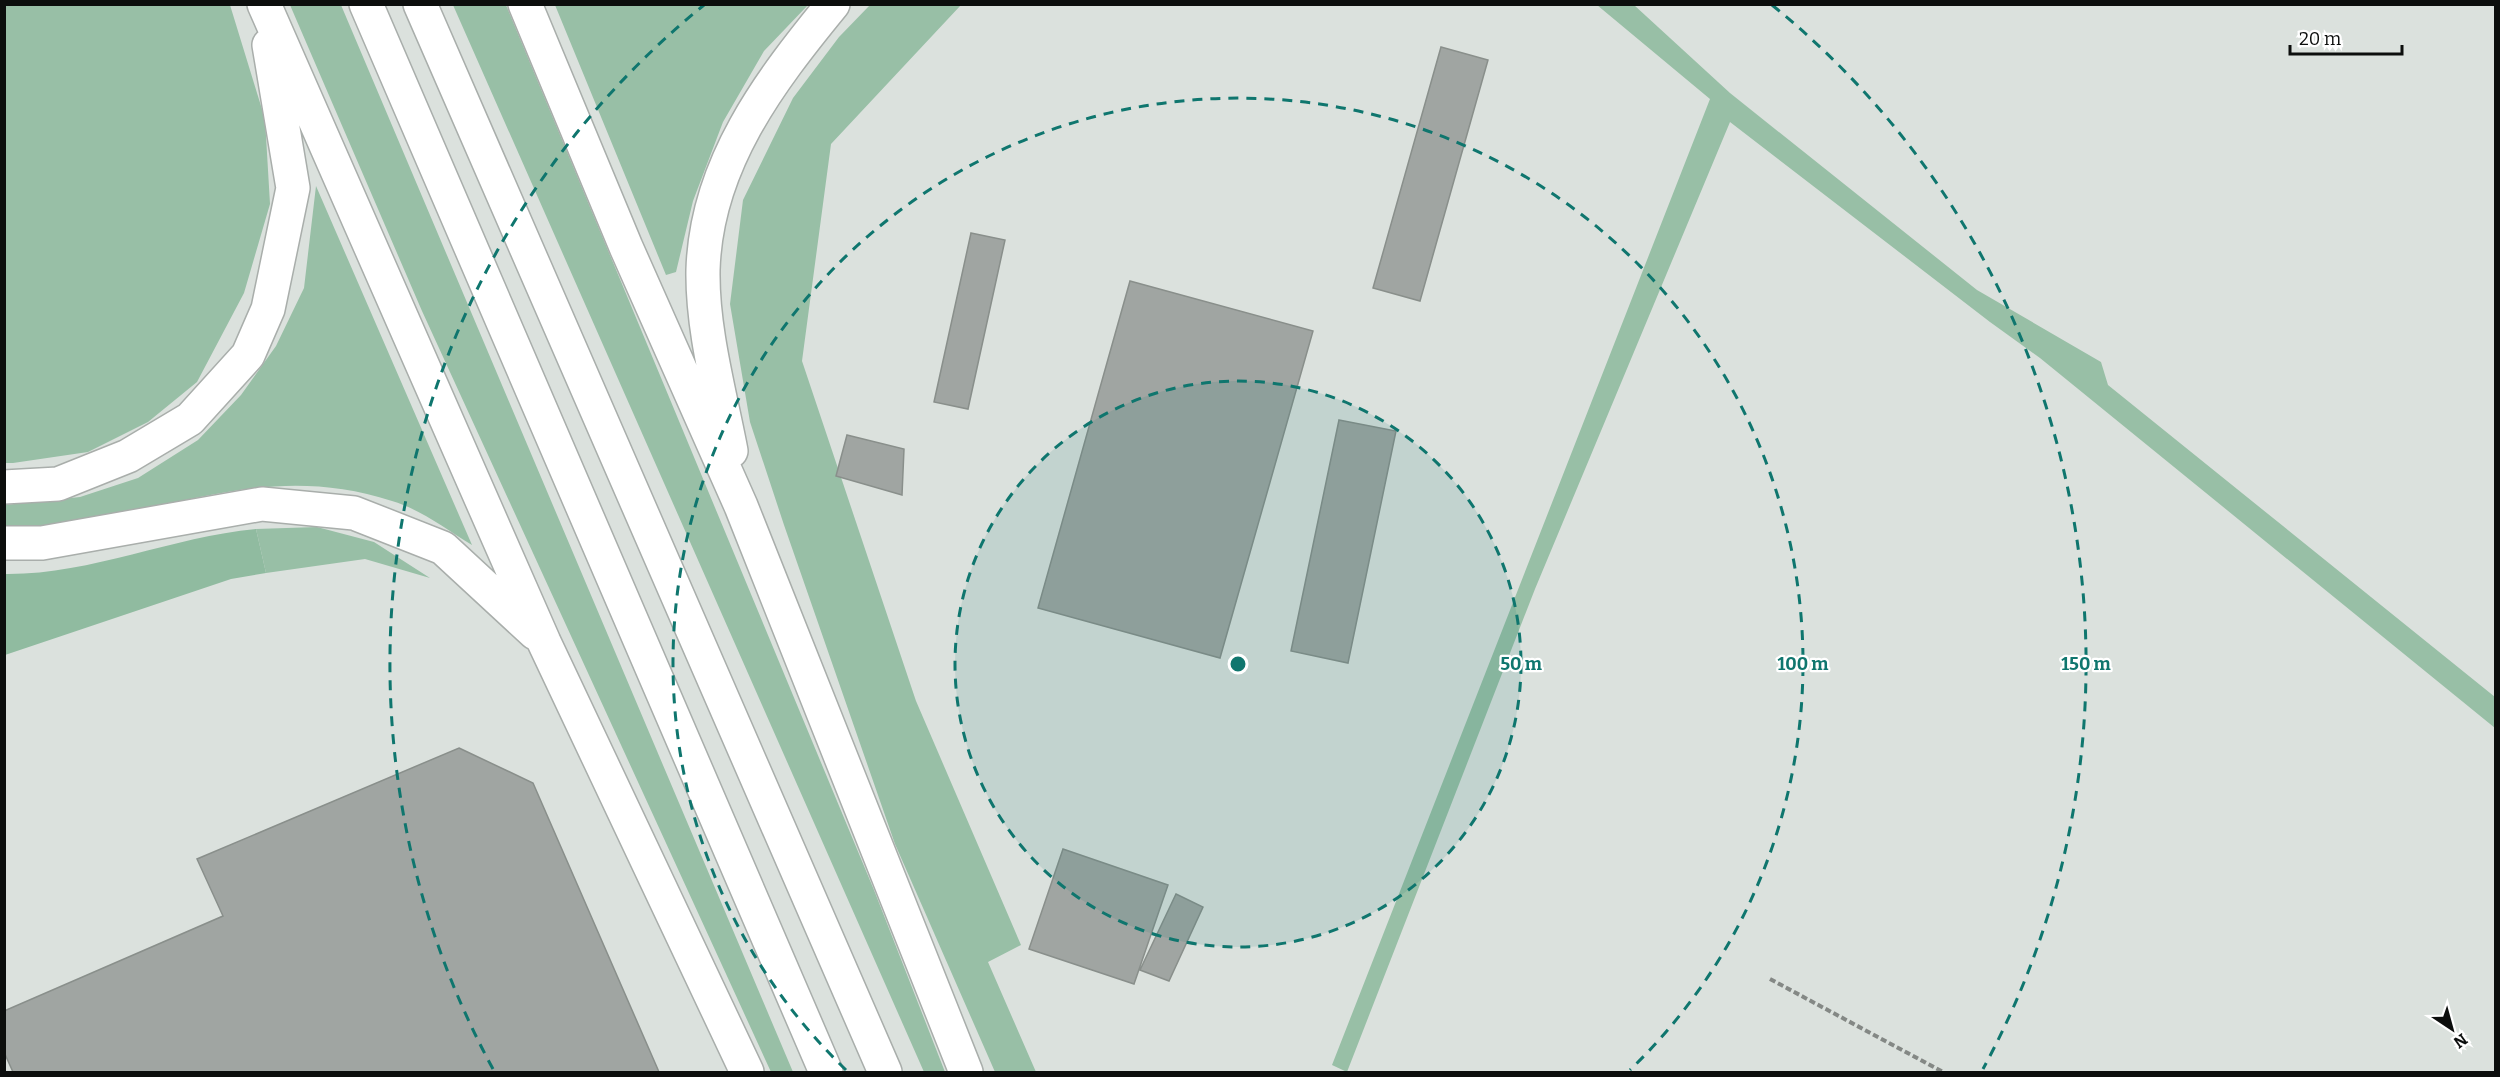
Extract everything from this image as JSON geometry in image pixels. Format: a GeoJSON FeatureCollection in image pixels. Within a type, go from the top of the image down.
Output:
{"type":"FeatureCollection","features":[{"type":"Feature","properties":{"kind":"highway"},"geometry":{"type":"LineString","coordinates":[[4,487],[58,484],[128,456],[190,419],[248,355],[268,309],[293,188],[263,4]]}},
{"type":"Feature","properties":{"kind":"highway"},"geometry":{"type":"LineString","coordinates":[[263,4],[544,642],[747,1072]]}},
{"type":"Feature","properties":{"kind":"highway"},"geometry":{"type":"LineString","coordinates":[[366,4],[826,1072]]}},
{"type":"Feature","properties":{"kind":"highway"},"geometry":{"type":"LineString","coordinates":[[420,4],[885,1072]]}},
{"type":"Feature","properties":{"kind":"highway"},"geometry":{"type":"LineString","coordinates":[[525,4],[626,247],[741,506],[966,1072]]}},
{"type":"Feature","properties":{"kind":"highway"},"geometry":{"type":"LineString","coordinates":[[741,506],[708,332],[703,270],[713,202],[732,151],[754,108],[833,4]]}},
{"type":"Feature","properties":{"kind":"highway"},"geometry":{"type":"LineString","coordinates":[[4,543],[42,543],[262,504],[354,513],[443,548],[544,642]]}},
{"type":"Feature","properties":{"kind":"path"},"geometry":{"type":"LineString","coordinates":[[1770,979],[1943,1072]]}},
{"type":"Feature","properties":{"kind":"green space"},"geometry":{"type":"Polygon","coordinates":[[[4,5],[230,5],[265,119],[270,204],[244,293],[197,382],[148,422],[88,452],[13,463],[4,463],[4,5]]]}},
{"type":"Feature","properties":{"kind":"green space"},"geometry":{"type":"Polygon","coordinates":[[[290,5],[341,5],[793,1072],[771,1072],[422,311],[290,5]]]}},
{"type":"Feature","properties":{"kind":"green space"},"geometry":{"type":"Polygon","coordinates":[[[453,5],[506,5],[874,890],[945,1072],[924,1072],[453,5]]]}},
{"type":"Feature","properties":{"kind":"green space"},"geometry":{"type":"Polygon","coordinates":[[[555,5],[808,5],[764,51],[723,122],[693,201],[676,272],[666,275],[555,5]]]}},
{"type":"Feature","properties":{"kind":"green space"},"geometry":{"type":"Polygon","coordinates":[[[870,5],[961,5],[831,144],[802,361],[916,701],[1021,945],[988,962],[1036,1072],[995,1072],[895,844],[750,422],[730,304],[743,200],[793,98],[839,37],[870,5]]]}},
{"type":"Feature","properties":{"kind":"green space"},"geometry":{"type":"Polygon","coordinates":[[[1597,5],[1634,5],[1730,93],[1977,290],[2101,362],[2108,385],[2495,697],[2495,728],[2040,358],[1730,122],[1535,589],[1347,1072],[1332,1065],[1710,99],[1597,5]]]}},
{"type":"Feature","properties":{"kind":"green space"},"geometry":{"type":"Polygon","coordinates":[[[316,186],[472,545],[423,514],[392,501],[349,490],[308,486],[268,487],[229,492],[68,525],[5,531],[5,505],[80,497],[138,478],[198,440],[241,395],[276,346],[304,288],[316,186]]]}},
{"type":"Feature","properties":{"kind":"green space"},"geometry":{"type":"Polygon","coordinates":[[[317,527],[374,542],[430,578],[365,559],[266,573],[256,529],[317,527]]]}},
{"type":"Feature","properties":{"kind":"green space"},"geometry":{"type":"Polygon","coordinates":[[[256,529],[266,573],[231,579],[5,655],[5,574],[68,569],[224,533],[256,529]]]}},
{"type":"Feature","properties":{"kind":"building"},"geometry":{"type":"Polygon","coordinates":[[[1441,47],[1488,60],[1420,301],[1373,288],[1441,47]]]}},
{"type":"Feature","properties":{"kind":"building"},"geometry":{"type":"Polygon","coordinates":[[[971,233],[1005,240],[968,409],[934,402],[971,233]]]}},
{"type":"Feature","properties":{"kind":"building"},"geometry":{"type":"Polygon","coordinates":[[[1130,281],[1313,331],[1220,658],[1038,608],[1130,281]]]}},
{"type":"Feature","properties":{"kind":"building"},"geometry":{"type":"Polygon","coordinates":[[[1339,420],[1396,431],[1348,663],[1291,651],[1339,420]]]}},
{"type":"Feature","properties":{"kind":"building"},"geometry":{"type":"Polygon","coordinates":[[[847,435],[904,449],[902,495],[836,476],[847,435]]]}},
{"type":"Feature","properties":{"kind":"building"},"geometry":{"type":"Polygon","coordinates":[[[459,748],[533,783],[659,1072],[13,1072],[4,1052],[4,1011],[223,916],[197,859],[459,748]]]}},
{"type":"Feature","properties":{"kind":"building"},"geometry":{"type":"Polygon","coordinates":[[[1063,849],[1168,885],[1134,984],[1029,949],[1063,849]]]}},
{"type":"Feature","properties":{"kind":"building"},"geometry":{"type":"Polygon","coordinates":[[[1176,894],[1203,907],[1169,981],[1140,970],[1176,894]]]}}]}
